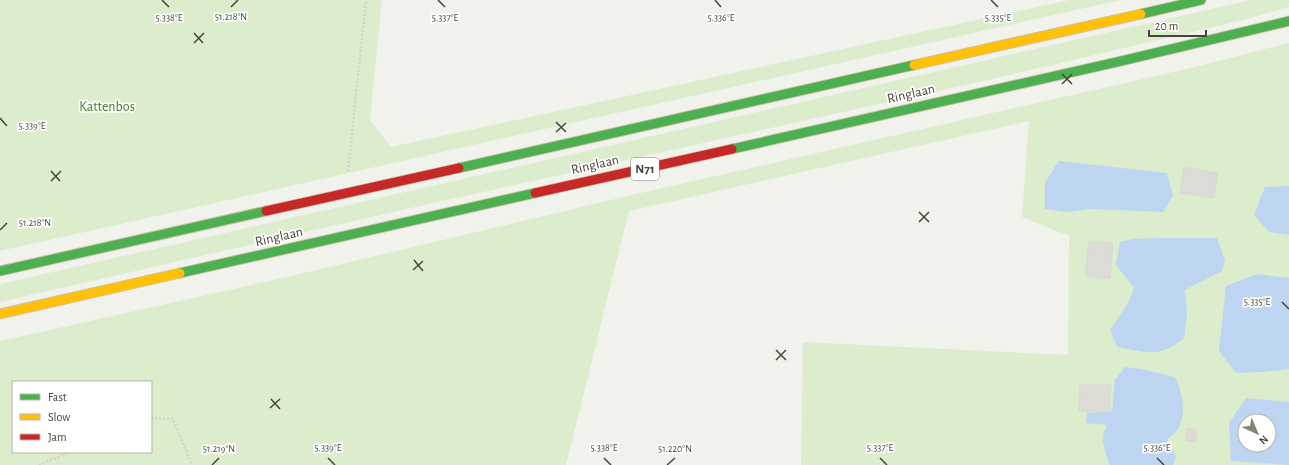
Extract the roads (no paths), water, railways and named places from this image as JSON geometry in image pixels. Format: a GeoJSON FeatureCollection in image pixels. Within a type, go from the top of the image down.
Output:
{"type":"FeatureCollection","features":[{"type":"Feature","properties":{"kind":"highway","name":"Ringlaan"},"geometry":{"type":"LineString","coordinates":[[0,271],[1201,0]]}},
{"type":"Feature","properties":{"kind":"highway","name":"Ringlaan"},"geometry":{"type":"LineString","coordinates":[[0,314],[1117,62],[1289,21]]}},
{"type":"Feature","properties":{"kind":"water"},"geometry":{"type":"Polygon","coordinates":[[[1059,161],[1167,173],[1173,196],[1163,212],[1091,209],[1067,212],[1045,209],[1045,182],[1059,161]]]}},
{"type":"Feature","properties":{"kind":"water"},"geometry":{"type":"Polygon","coordinates":[[[1289,186],[1289,235],[1269,232],[1254,215],[1265,187],[1289,186]]]}},
{"type":"Feature","properties":{"kind":"water"},"geometry":{"type":"Polygon","coordinates":[[[1217,238],[1225,260],[1222,271],[1185,290],[1187,315],[1184,338],[1175,345],[1167,349],[1152,352],[1117,347],[1110,330],[1128,303],[1134,288],[1116,265],[1120,242],[1132,239],[1217,238]]]}},
{"type":"Feature","properties":{"kind":"water"},"geometry":{"type":"Polygon","coordinates":[[[1257,274],[1289,278],[1289,369],[1236,373],[1219,351],[1226,286],[1257,274]]]}},
{"type":"Feature","properties":{"kind":"water"},"geometry":{"type":"Polygon","coordinates":[[[1125,367],[1142,369],[1175,377],[1180,389],[1183,409],[1181,422],[1178,429],[1167,440],[1176,457],[1173,465],[1110,465],[1103,440],[1103,435],[1107,425],[1086,423],[1087,413],[1112,411],[1115,380],[1125,367]]]}},
{"type":"Feature","properties":{"kind":"water"},"geometry":{"type":"Polygon","coordinates":[[[1246,398],[1289,402],[1289,465],[1231,461],[1229,423],[1246,398]]]}},
{"type":"Feature","properties":{"kind":"park label","name":"Kattenbos"},"geometry":{"type":"Point","coordinates":[107,107]}}]}
